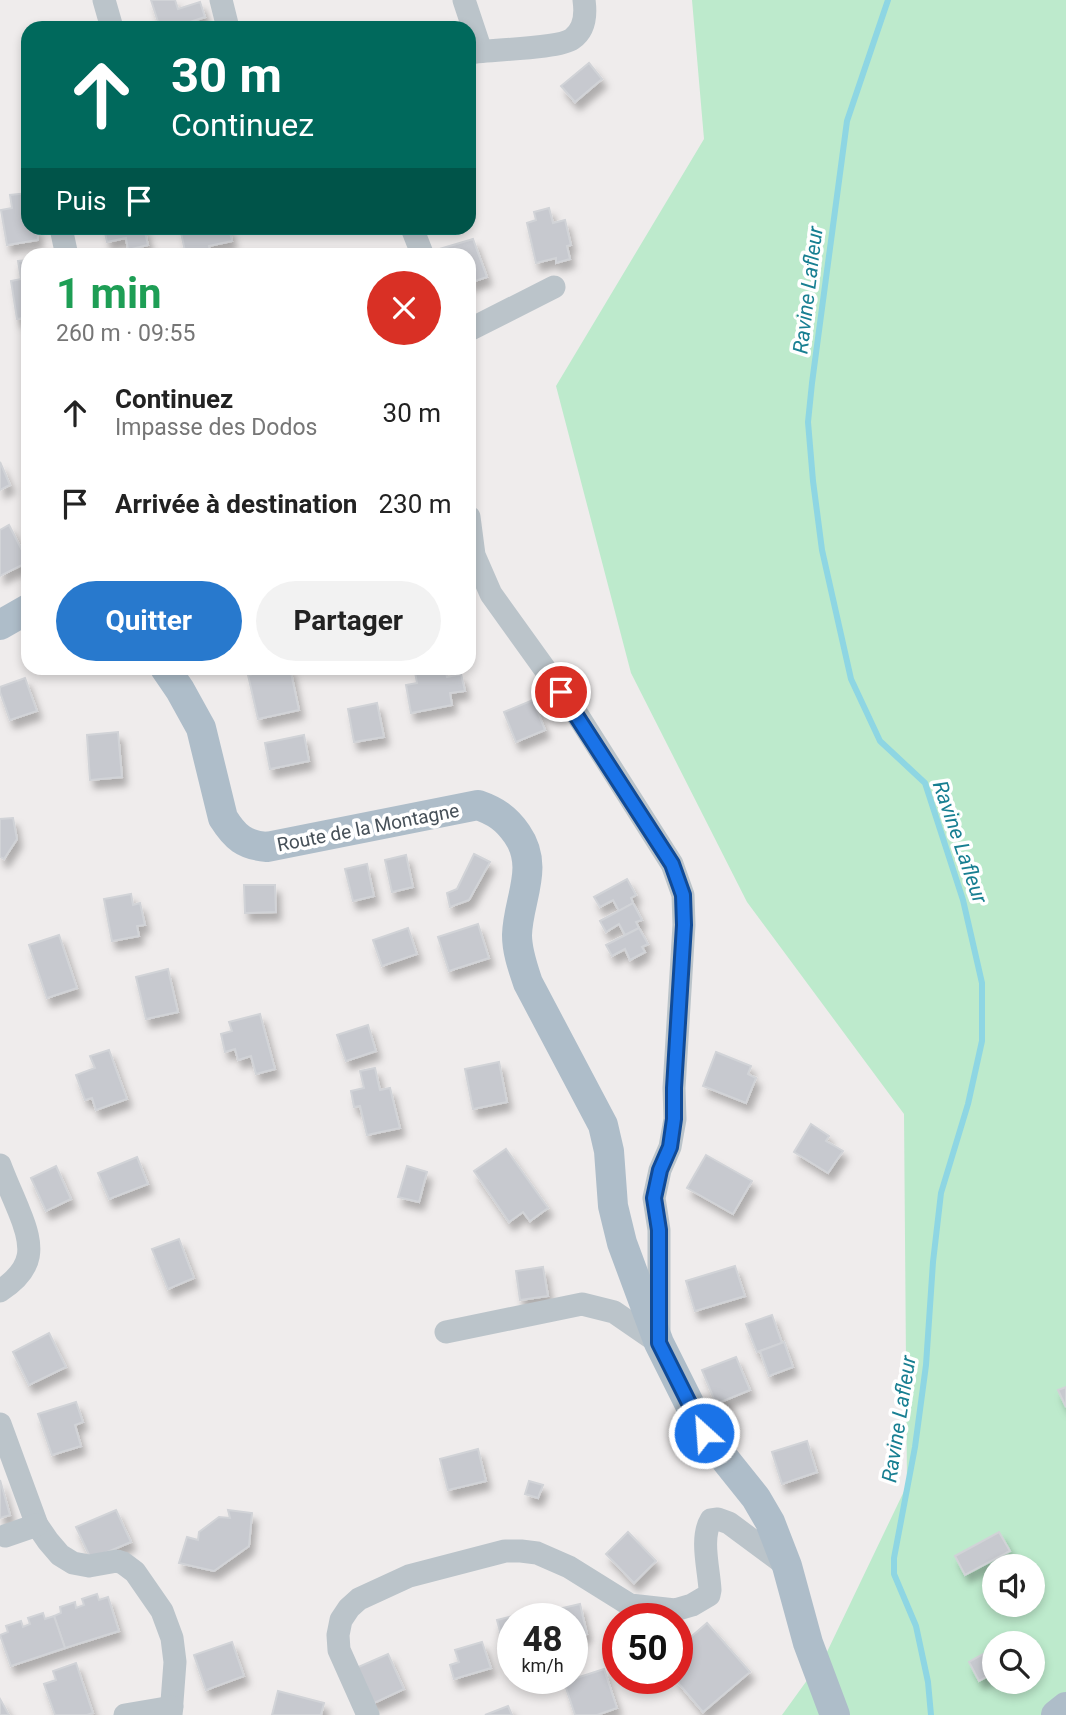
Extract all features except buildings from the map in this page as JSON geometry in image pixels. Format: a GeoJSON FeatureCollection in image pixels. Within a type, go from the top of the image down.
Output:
{"type":"FeatureCollection","features":[{"type":"Feature","properties":{"kind":"main road"},"geometry":{"type":"LineString","coordinates":[[0,625],[21,614]]}},
{"type":"Feature","properties":{"kind":"main road","name":"Route de la Montagne"},"geometry":{"type":"LineString","coordinates":[[170,675],[201,728],[223,818],[240,839],[253,846],[267,848],[478,805],[504,817],[521,839],[527,854],[528,872],[517,934],[520,959],[528,983],[603,1125],[609,1151],[613,1206],[622,1243],[659,1343],[704,1433],[756,1498],[770,1522],[787,1566],[808,1643],[835,1715]]}},
{"type":"Feature","properties":{"kind":"main road"},"geometry":{"type":"LineString","coordinates":[[1056,1715],[1066,1706]]}},
{"type":"Feature","properties":{"kind":"street"},"geometry":{"type":"LineString","coordinates":[[104,0],[110,21]]}},
{"type":"Feature","properties":{"kind":"street"},"geometry":{"type":"LineString","coordinates":[[220,0],[226,21]]}},
{"type":"Feature","properties":{"kind":"street"},"geometry":{"type":"LineString","coordinates":[[464,0],[468,21]]}},
{"type":"Feature","properties":{"kind":"street"},"geometry":{"type":"LineString","coordinates":[[476,52],[556,44],[571,39],[581,28],[586,14],[584,0]]}},
{"type":"Feature","properties":{"kind":"street"},"geometry":{"type":"LineString","coordinates":[[476,326],[554,287]]}},
{"type":"Feature","properties":{"kind":"street"},"geometry":{"type":"LineString","coordinates":[[476,560],[491,594],[590,735],[672,864],[683,895],[684,925],[674,1119],[670,1147],[660,1170],[654,1198],[659,1230],[659,1343]]}},
{"type":"Feature","properties":{"kind":"street"},"geometry":{"type":"LineString","coordinates":[[0,1165],[30,1245],[28,1260],[21,1273],[0,1291]]}},
{"type":"Feature","properties":{"kind":"street"},"geometry":{"type":"LineString","coordinates":[[446,1332],[582,1304],[614,1311],[659,1343]]}},
{"type":"Feature","properties":{"kind":"street"},"geometry":{"type":"LineString","coordinates":[[0,1424],[37,1525],[60,1555],[73,1563],[89,1566],[117,1561],[123,1563],[135,1572],[162,1611],[172,1638],[175,1662],[172,1711],[125,1715]]}},
{"type":"Feature","properties":{"kind":"street"},"geometry":{"type":"LineString","coordinates":[[368,1715],[339,1650],[341,1620],[359,1599],[409,1576],[505,1550],[537,1553],[569,1567],[630,1605],[675,1610],[692,1605],[709,1595],[706,1528],[711,1520],[718,1518],[729,1523],[787,1566]]}},
{"type":"Feature","properties":{"kind":"street"},"geometry":{"type":"LineString","coordinates":[[5,1535],[37,1525]]}},
{"type":"Feature","properties":{"kind":"green space"},"geometry":{"type":"Polygon","coordinates":[[[692,0],[1066,0],[1066,1715],[782,1715],[826,1654],[907,1485],[904,1114],[747,902],[631,673],[556,386],[704,139],[692,0]]]}},
{"type":"Feature","properties":{"kind":"waterway","name":"Ravine Lafleur"},"geometry":{"type":"LineString","coordinates":[[888,0],[847,121],[808,422],[822,550],[851,679],[880,741],[925,783],[963,900],[982,983],[982,1041],[968,1104],[941,1193],[926,1365],[915,1447],[894,1558],[894,1574],[916,1626],[928,1682],[931,1715]]}},
{"type":"Feature","properties":{"kind":"route"},"geometry":{"type":"LineString","coordinates":[[561,692],[672,864],[683,895],[684,925],[674,1119],[670,1147],[660,1170],[654,1198],[659,1230],[659,1343],[704,1433]]}}]}
